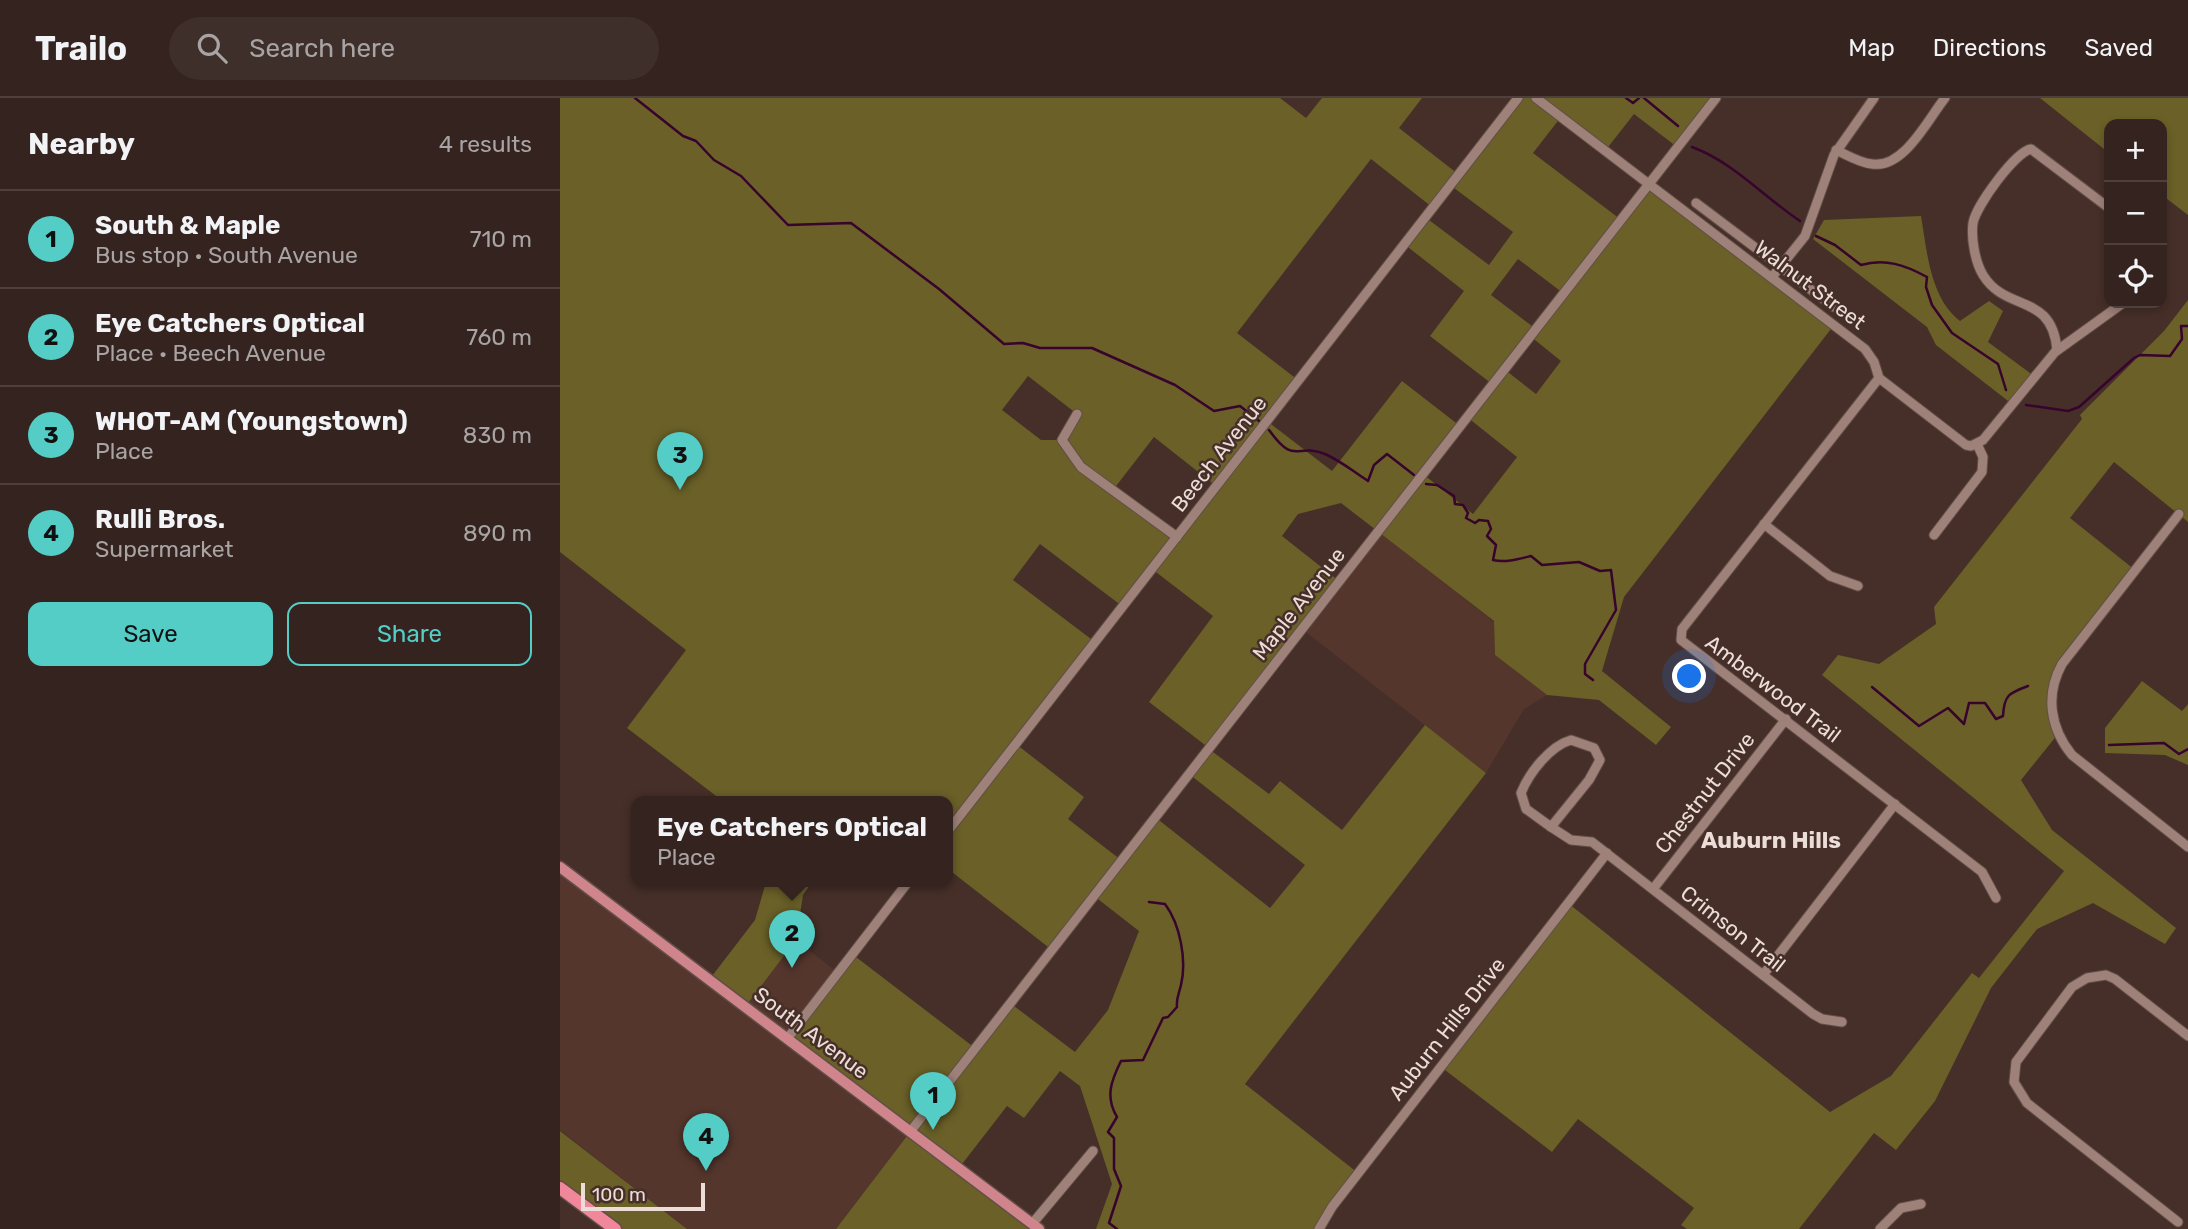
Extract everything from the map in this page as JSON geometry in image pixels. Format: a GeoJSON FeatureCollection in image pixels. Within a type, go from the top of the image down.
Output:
{"type":"FeatureCollection","features":[{"type":"Feature","properties":{"kind":"highway"},"geometry":{"type":"LineString","coordinates":[[560,1188],[615,1229]]}},
{"type":"Feature","properties":{"kind":"main road","name":"South Avenue"},"geometry":{"type":"LineString","coordinates":[[560,867],[1036,1226]]}},
{"type":"Feature","properties":{"kind":"street","name":"Beech Avenue"},"geometry":{"type":"LineString","coordinates":[[953,825],[1518,98]]}},
{"type":"Feature","properties":{"kind":"street","name":"Walnut Street"},"geometry":{"type":"LineString","coordinates":[[1536,98],[1865,349],[1874,362],[1879,378],[1962,443],[1977,444]]}},
{"type":"Feature","properties":{"kind":"street","name":"Maple Avenue"},"geometry":{"type":"LineString","coordinates":[[910,1132],[1716,98]]}},
{"type":"Feature","properties":{"kind":"street"},"geometry":{"type":"LineString","coordinates":[[1772,277],[1805,236],[1836,150],[1874,98]]}},
{"type":"Feature","properties":{"kind":"street"},"geometry":{"type":"LineString","coordinates":[[1836,150],[1871,164],[1885,164],[1900,155],[1945,98]]}},
{"type":"Feature","properties":{"kind":"street"},"geometry":{"type":"LineString","coordinates":[[2057,350],[2053,325],[2041,313],[1996,288],[1983,275],[1973,237],[1978,209],[2016,157],[2031,149],[2104,204]]}},
{"type":"Feature","properties":{"kind":"street"},"geometry":{"type":"LineString","coordinates":[[1696,203],[1834,307]]}},
{"type":"Feature","properties":{"kind":"street"},"geometry":{"type":"LineString","coordinates":[[1934,535],[1982,472],[1983,457],[1977,444],[2057,350],[2116,308]]}},
{"type":"Feature","properties":{"kind":"street","name":"Amberwood Trail"},"geometry":{"type":"LineString","coordinates":[[1879,378],[1680,635],[1683,643],[1703,654],[1982,873],[1991,884],[1996,898]]}},
{"type":"Feature","properties":{"kind":"street"},"geometry":{"type":"LineString","coordinates":[[1077,414],[1062,440],[1073,459],[1177,537]]}},
{"type":"Feature","properties":{"kind":"street"},"geometry":{"type":"LineString","coordinates":[[2179,514],[2062,664],[2052,690],[2051,707],[2057,734],[2072,755],[2188,847]]}},
{"type":"Feature","properties":{"kind":"street"},"geometry":{"type":"LineString","coordinates":[[1764,524],[1830,576],[1858,586]]}},
{"type":"Feature","properties":{"kind":"street","name":"Chestnut Drive"},"geometry":{"type":"LineString","coordinates":[[1653,889],[1786,719]]}},
{"type":"Feature","properties":{"kind":"street","name":"Crimson Trail"},"geometry":{"type":"LineString","coordinates":[[1551,827],[1598,766],[1598,752],[1584,742],[1571,740],[1556,747],[1521,793],[1526,808],[1551,827],[1571,840],[1592,842],[1813,1014],[1822,1019],[1842,1022]]}},
{"type":"Feature","properties":{"kind":"street"},"geometry":{"type":"LineString","coordinates":[[1763,975],[1895,804]]}},
{"type":"Feature","properties":{"kind":"street","name":"Auburn Hills Drive"},"geometry":{"type":"LineString","coordinates":[[1319,1229],[1332,1207],[1607,853]]}},
{"type":"Feature","properties":{"kind":"street"},"geometry":{"type":"LineString","coordinates":[[787,1039],[904,887]]}},
{"type":"Feature","properties":{"kind":"street"},"geometry":{"type":"LineString","coordinates":[[2178,1222],[2027,1103],[2017,1091],[2014,1078],[2020,1053],[2072,987],[2087,978],[2106,975],[2115,979],[2186,1031]]}},
{"type":"Feature","properties":{"kind":"street"},"geometry":{"type":"LineString","coordinates":[[1036,1226],[1093,1151]]}},
{"type":"Feature","properties":{"kind":"street"},"geometry":{"type":"LineString","coordinates":[[1880,1229],[1901,1208],[1921,1204]]}},
{"type":"Feature","properties":{"kind":"shaded area"},"geometry":{"type":"Polygon","coordinates":[[[560,98],[1280,98],[1306,118],[1322,98],[1422,98],[1399,128],[1458,174],[1518,98],[1716,98],[1677,147],[1634,114],[1605,151],[1561,117],[1533,153],[1620,219],[1648,184],[1834,325],[1624,597],[1602,671],[1671,727],[1656,745],[1599,700],[1547,695],[1495,655],[1494,621],[1341,503],[1298,514],[1282,536],[1339,581],[1209,749],[1269,794],[1280,781],[1342,830],[1425,725],[1486,773],[1245,1084],[1358,1173],[1319,1229],[1096,1229],[1112,1184],[1080,1086],[1060,1071],[1024,1118],[1007,1106],[959,1168],[1039,1229],[836,1229],[910,1132],[787,1039],[852,954],[975,1048],[1010,1003],[1075,1052],[1108,1010],[1139,931],[1094,896],[1052,950],[953,873],[953,796],[716,796],[627,728],[686,650],[560,552],[560,98]],[[1371,159],[1237,333],[1298,380],[1267,421],[1332,471],[1402,381],[1460,426],[1423,474],[1473,514],[1517,457],[1467,417],[1492,384],[1430,336],[1464,291],[1404,244],[1425,217],[1489,265],[1513,232],[1450,185],[1432,207],[1371,159]],[[1518,259],[1491,295],[1536,329],[1563,293],[1518,259]],[[1530,336],[1504,369],[1536,394],[1561,361],[1530,336]],[[1028,376],[1002,410],[1041,440],[1062,440],[1077,414],[1028,376]],[[1154,437],[1113,490],[1176,537],[1216,486],[1154,437]],[[1040,544],[1013,580],[1095,642],[1016,744],[1084,797],[1068,819],[1121,860],[1155,817],[1270,908],[1305,865],[1189,774],[1209,748],[1149,702],[1213,616],[1152,569],[1122,606],[1040,544]]]}},
{"type":"Feature","properties":{"kind":"shaded area"},"geometry":{"type":"Polygon","coordinates":[[[2040,98],[2188,98],[2188,215],[2167,199],[2167,119],[2104,119],[2104,149],[2040,98]]]}},
{"type":"Feature","properties":{"kind":"shaded area"},"geometry":{"type":"Polygon","coordinates":[[[1921,216],[1936,287],[1950,311],[1960,321],[1989,301],[2003,311],[1988,342],[2034,376],[2012,404],[1936,345],[1927,327],[1813,239],[1824,220],[1921,216]]]}},
{"type":"Feature","properties":{"kind":"shaded area"},"geometry":{"type":"Polygon","coordinates":[[[2188,300],[2188,522],[2114,462],[2070,518],[2135,570],[2055,681],[2058,734],[2021,780],[2052,830],[2176,928],[2165,944],[2093,903],[2037,929],[1991,988],[1935,1101],[1896,1150],[1874,1133],[1799,1229],[1687,1229],[1681,1225],[1694,1208],[1578,1119],[1552,1152],[1441,1067],[1568,903],[1830,1112],[1891,1076],[1972,973],[1979,978],[2064,871],[1822,675],[1838,655],[1879,664],[1936,624],[1934,607],[2082,419],[2080,415],[2164,331],[2188,300]]]}},
{"type":"Feature","properties":{"kind":"shaded area"},"geometry":{"type":"Polygon","coordinates":[[[1378,531],[1494,622],[1495,655],[1547,695],[1524,709],[1486,773],[1302,629],[1378,531]]]}},
{"type":"Feature","properties":{"kind":"shaded area"},"geometry":{"type":"Polygon","coordinates":[[[2142,681],[2182,711],[2188,704],[2188,765],[2165,755],[2105,753],[2105,728],[2142,681]]]}},
{"type":"Feature","properties":{"kind":"shaded area"},"geometry":{"type":"Polygon","coordinates":[[[560,867],[745,1006],[796,940],[838,973],[910,1132],[836,1229],[687,1229],[560,1130],[560,867]]]}},
{"type":"Feature","properties":{"kind":"shaded area"},"geometry":{"type":"Polygon","coordinates":[[[765,887],[809,887],[803,895],[796,940],[745,1007],[709,980],[755,920],[765,887]]]}},
{"type":"Feature","properties":{"kind":"shaded area"},"geometry":{"type":"Polygon","coordinates":[[[560,1131],[687,1229],[615,1229],[560,1188],[560,1131]]]}},
{"type":"Feature","properties":{"kind":"waterway"},"geometry":{"type":"LineString","coordinates":[[635,98],[683,136],[696,141],[714,160],[741,176],[788,225],[851,223],[939,289],[1004,344],[1023,343],[1040,348],[1092,348],[1175,385],[1214,411],[1240,406],[1259,421]]}},
{"type":"Feature","properties":{"kind":"waterway"},"geometry":{"type":"LineString","coordinates":[[1626,98],[1633,103],[1639,98]]}},
{"type":"Feature","properties":{"kind":"waterway"},"geometry":{"type":"LineString","coordinates":[[1644,98],[1678,126]]}},
{"type":"Feature","properties":{"kind":"waterway"},"geometry":{"type":"LineString","coordinates":[[1692,147],[1735,171],[1800,221]]}},
{"type":"Feature","properties":{"kind":"waterway"},"geometry":{"type":"LineString","coordinates":[[1816,236],[1835,245],[1861,265],[1878,262],[1895,264],[1927,277],[1926,287],[1932,305],[1952,333],[1998,364],[2006,390]]}},
{"type":"Feature","properties":{"kind":"waterway"},"geometry":{"type":"LineString","coordinates":[[2026,405],[2068,411],[2079,407],[2134,358],[2140,355],[2170,356],[2182,339],[2181,326],[2188,326]]}},
{"type":"Feature","properties":{"kind":"waterway"},"geometry":{"type":"LineString","coordinates":[[1269,430],[1285,448],[1325,454],[1368,481],[1374,465],[1387,454],[1414,475]]}},
{"type":"Feature","properties":{"kind":"waterway"},"geometry":{"type":"LineString","coordinates":[[1426,484],[1437,485],[1454,496],[1455,504],[1463,505],[1468,513],[1466,518],[1475,523],[1479,520],[1488,521],[1491,529],[1487,536],[1496,545],[1493,560],[1507,561],[1531,556],[1542,565],[1579,562],[1600,571],[1611,570],[1616,610],[1585,664],[1585,674],[1593,680]]}},
{"type":"Feature","properties":{"kind":"waterway"},"geometry":{"type":"LineString","coordinates":[[1872,687],[1919,726],[1948,708],[1964,724],[1969,703],[1985,703],[1996,719],[2003,716],[2006,699],[2028,686]]}},
{"type":"Feature","properties":{"kind":"waterway"},"geometry":{"type":"LineString","coordinates":[[2109,745],[2164,743],[2179,754],[2188,749]]}},
{"type":"Feature","properties":{"kind":"waterway"},"geometry":{"type":"LineString","coordinates":[[1117,1229],[1109,1223],[1121,1186],[1114,1169],[1114,1138],[1108,1132],[1117,1117],[1111,1103],[1112,1082],[1121,1061],[1143,1060],[1163,1018],[1168,1017],[1177,1007],[1183,975],[1183,954],[1175,922],[1165,904],[1149,902]]}},
{"type":"Feature","properties":{"kind":"place","name":"WHOT-AM (Youngstown)"},"geometry":{"type":"Point","coordinates":[680,490]}},
{"type":"Feature","properties":{"kind":"place","name":"Eye Catchers Optical"},"geometry":{"type":"Point","coordinates":[792,968]}},
{"type":"Feature","properties":{"kind":"place","name":"South & Maple"},"geometry":{"type":"Point","coordinates":[933,1130]}},
{"type":"Feature","properties":{"kind":"place","name":"Rulli Bros."},"geometry":{"type":"Point","coordinates":[706,1171]}},
{"type":"Feature","properties":{"kind":"district","name":"Auburn Hills"},"geometry":{"type":"Point","coordinates":[1771,840]}}]}
